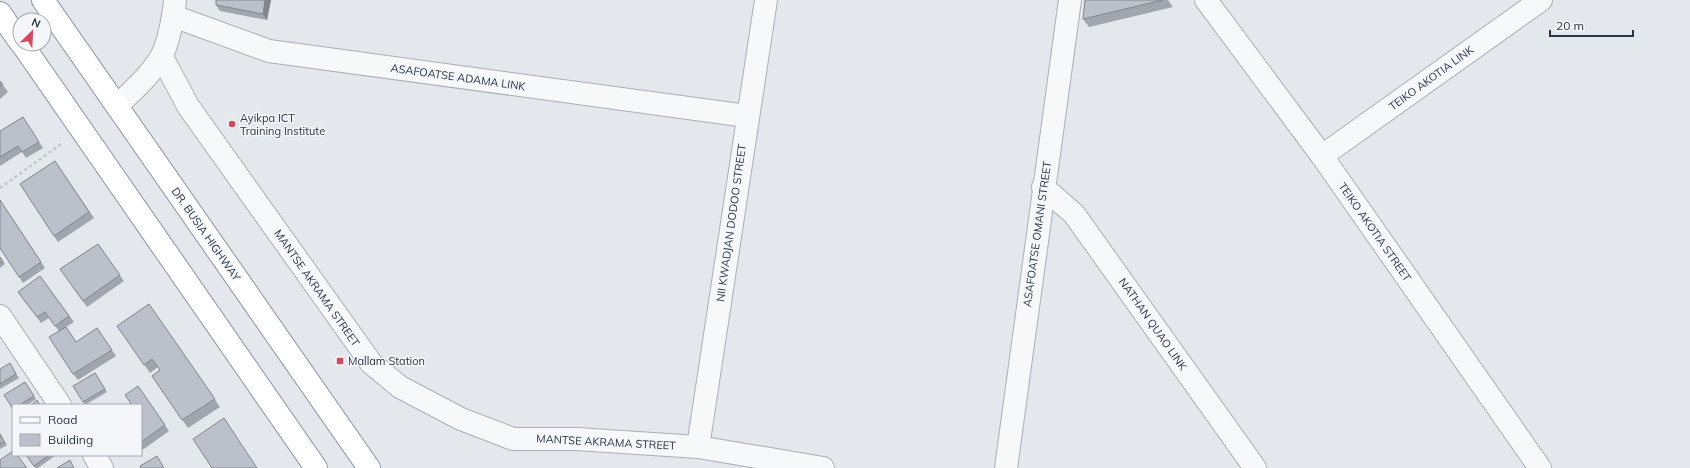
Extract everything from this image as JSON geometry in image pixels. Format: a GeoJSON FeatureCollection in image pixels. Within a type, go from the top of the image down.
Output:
{"type":"FeatureCollection","features":[{"type":"Feature","properties":{"kind":"highway","name":"DR. BUSIA HIGHWAY"},"geometry":{"type":"LineString","coordinates":[[43,0],[369,468]]}},
{"type":"Feature","properties":{"kind":"highway"},"geometry":{"type":"LineString","coordinates":[[0,13],[12,30]]}},
{"type":"Feature","properties":{"kind":"highway"},"geometry":{"type":"LineString","coordinates":[[27,52],[316,468]]}},
{"type":"Feature","properties":{"kind":"street","name":"NII KWADJAN DODOO STREET"},"geometry":{"type":"LineString","coordinates":[[698,447],[747,116],[766,0]]}},
{"type":"Feature","properties":{"kind":"street","name":"ASAFOATSE OMANI STREET"},"geometry":{"type":"LineString","coordinates":[[1006,468],[1043,187],[1070,0]]}},
{"type":"Feature","properties":{"kind":"street","name":"TEIKO AKOTIA STREET"},"geometry":{"type":"LineString","coordinates":[[1206,0],[1322,156],[1540,468]]}},
{"type":"Feature","properties":{"kind":"street","name":"TEIKO AKOTIA LINK"},"geometry":{"type":"LineString","coordinates":[[1322,156],[1541,0]]}},
{"type":"Feature","properties":{"kind":"street"},"geometry":{"type":"LineString","coordinates":[[117,106],[146,76],[162,56],[174,8]]}},
{"type":"Feature","properties":{"kind":"street","name":"ASAFOATSE ADAMA LINK"},"geometry":{"type":"LineString","coordinates":[[174,8],[270,50],[747,116]]}},
{"type":"Feature","properties":{"kind":"street","name":"MANTSE AKRAMA STREET"},"geometry":{"type":"LineString","coordinates":[[162,56],[188,106],[371,363],[400,387],[461,419],[513,439],[577,439],[698,447],[823,468]]}},
{"type":"Feature","properties":{"kind":"street","name":"NATHAN QUAO LINK"},"geometry":{"type":"LineString","coordinates":[[1043,187],[1074,214],[1255,468]]}},
{"type":"Feature","properties":{"kind":"street"},"geometry":{"type":"LineString","coordinates":[[0,316],[59,404]]}},
{"type":"Feature","properties":{"kind":"street"},"geometry":{"type":"LineString","coordinates":[[95,456],[102,468]]}},
{"type":"Feature","properties":{"kind":"path"},"geometry":{"type":"LineString","coordinates":[[0,188],[65,141]]}},
{"type":"Feature","properties":{"kind":"building"},"geometry":{"type":"Polygon","coordinates":[[[216,0],[265,0],[263,14],[216,5],[216,0]]]}},
{"type":"Feature","properties":{"kind":"building"},"geometry":{"type":"Polygon","coordinates":[[[1085,0],[1163,0],[1083,19],[1085,0]]]}},
{"type":"Feature","properties":{"kind":"building"},"geometry":{"type":"Polygon","coordinates":[[[23,117],[39,142],[22,152],[18,146],[0,157],[0,131],[23,117]]]}},
{"type":"Feature","properties":{"kind":"building"},"geometry":{"type":"Polygon","coordinates":[[[55,161],[89,212],[54,236],[20,184],[55,161]]]}},
{"type":"Feature","properties":{"kind":"building"},"geometry":{"type":"Polygon","coordinates":[[[0,200],[41,262],[19,277],[0,248],[0,200]]]}},
{"type":"Feature","properties":{"kind":"building"},"geometry":{"type":"Polygon","coordinates":[[[98,244],[120,275],[83,301],[60,269],[98,244]]]}},
{"type":"Feature","properties":{"kind":"building"},"geometry":{"type":"Polygon","coordinates":[[[40,276],[69,316],[55,326],[45,312],[37,317],[18,292],[40,276]]]}},
{"type":"Feature","properties":{"kind":"building"},"geometry":{"type":"Polygon","coordinates":[[[149,304],[215,399],[182,420],[152,376],[160,370],[152,359],[144,365],[117,326],[149,304]]]}},
{"type":"Feature","properties":{"kind":"building"},"geometry":{"type":"Polygon","coordinates":[[[66,327],[76,342],[97,328],[112,350],[73,374],[49,337],[66,327]]]}},
{"type":"Feature","properties":{"kind":"building"},"geometry":{"type":"Polygon","coordinates":[[[10,363],[16,374],[0,384],[0,369],[10,363]]]}},
{"type":"Feature","properties":{"kind":"building"},"geometry":{"type":"Polygon","coordinates":[[[95,373],[105,389],[83,402],[73,386],[95,373]]]}},
{"type":"Feature","properties":{"kind":"building"},"geometry":{"type":"Polygon","coordinates":[[[25,382],[34,396],[21,404],[12,404],[12,407],[4,395],[25,382]]]}},
{"type":"Feature","properties":{"kind":"building"},"geometry":{"type":"Polygon","coordinates":[[[138,386],[165,425],[142,441],[142,404],[131,404],[125,395],[138,386]]]}},
{"type":"Feature","properties":{"kind":"building"},"geometry":{"type":"Polygon","coordinates":[[[37,400],[39,404],[32,404],[37,400]]]}},
{"type":"Feature","properties":{"kind":"building"},"geometry":{"type":"Polygon","coordinates":[[[224,418],[257,468],[212,468],[193,439],[224,418]]]}},
{"type":"Feature","properties":{"kind":"building"},"geometry":{"type":"Polygon","coordinates":[[[0,434],[4,442],[0,444],[0,434]]]}},
{"type":"Feature","properties":{"kind":"building"},"geometry":{"type":"Polygon","coordinates":[[[12,452],[12,456],[18,456],[27,468],[0,468],[0,460],[12,452]]]}},
{"type":"Feature","properties":{"kind":"building"},"geometry":{"type":"Polygon","coordinates":[[[27,456],[48,456],[34,466],[27,456]]]}},
{"type":"Feature","properties":{"kind":"building"},"geometry":{"type":"Polygon","coordinates":[[[157,456],[164,468],[141,468],[140,466],[157,456]]]}},
{"type":"Feature","properties":{"kind":"building"},"geometry":{"type":"Polygon","coordinates":[[[70,460],[74,468],[57,468],[70,460]]]}},
{"type":"Feature","properties":{"kind":"place","name":"Ayikpa ICT Training Institute"},"geometry":{"type":"Point","coordinates":[232,124]}},
{"type":"Feature","properties":{"kind":"place","name":"Mallam Station"},"geometry":{"type":"Point","coordinates":[340,361]}}]}
